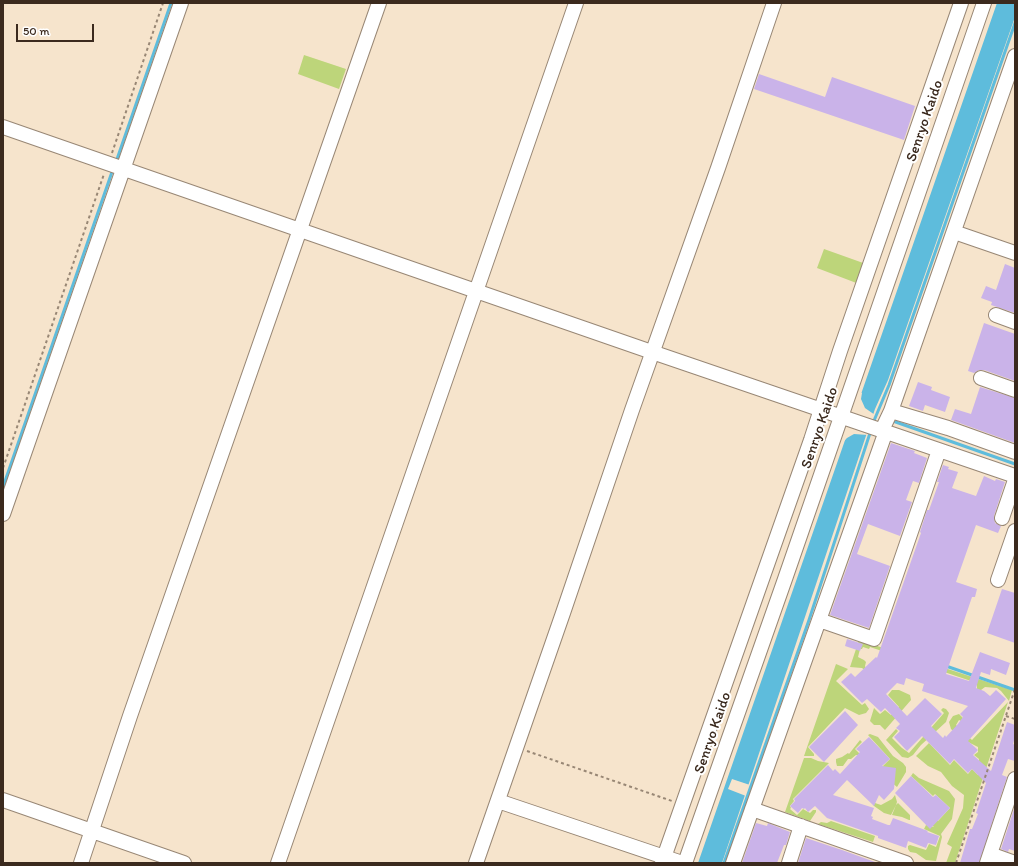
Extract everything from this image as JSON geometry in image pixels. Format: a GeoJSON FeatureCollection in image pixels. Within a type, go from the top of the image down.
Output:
{"type":"FeatureCollection","features":[{"type":"Feature","properties":{"kind":"street"},"geometry":{"type":"LineString","coordinates":[[3,514],[115,166],[181,3]]}},
{"type":"Feature","properties":{"kind":"street"},"geometry":{"type":"LineString","coordinates":[[81,863],[130,716],[379,3]]}},
{"type":"Feature","properties":{"kind":"street"},"geometry":{"type":"LineString","coordinates":[[278,863],[576,3]]}},
{"type":"Feature","properties":{"kind":"street"},"geometry":{"type":"LineString","coordinates":[[476,863],[649,351],[718,168],[774,3]]}},
{"type":"Feature","properties":{"kind":"street"},"geometry":{"type":"LineString","coordinates":[[498,801],[673,861],[684,805],[722,720],[746,649],[768,573],[840,351],[932,98],[961,3]]}},
{"type":"Feature","properties":{"kind":"street","name":"Senryo Kaido"},"geometry":{"type":"LineString","coordinates":[[673,861],[746,649],[785,579],[846,418],[862,359],[984,3]]}},
{"type":"Feature","properties":{"kind":"street"},"geometry":{"type":"LineString","coordinates":[[733,863],[818,620],[881,430],[891,410],[1014,63]]}},
{"type":"Feature","properties":{"kind":"street"},"geometry":{"type":"LineString","coordinates":[[932,98],[949,104]]}},
{"type":"Feature","properties":{"kind":"street"},"geometry":{"type":"LineString","coordinates":[[3,127],[1015,476]]}},
{"type":"Feature","properties":{"kind":"street"},"geometry":{"type":"LineString","coordinates":[[902,184],[919,190]]}},
{"type":"Feature","properties":{"kind":"street"},"geometry":{"type":"LineString","coordinates":[[954,232],[1015,253]]}},
{"type":"Feature","properties":{"kind":"street"},"geometry":{"type":"LineString","coordinates":[[878,243],[899,250]]}},
{"type":"Feature","properties":{"kind":"street"},"geometry":{"type":"LineString","coordinates":[[996,315],[1015,322]]}},
{"type":"Feature","properties":{"kind":"street"},"geometry":{"type":"LineString","coordinates":[[840,351],[862,359]]}},
{"type":"Feature","properties":{"kind":"street"},"geometry":{"type":"LineString","coordinates":[[981,378],[1015,390]]}},
{"type":"Feature","properties":{"kind":"street"},"geometry":{"type":"LineString","coordinates":[[891,410],[948,428],[1015,452]]}},
{"type":"Feature","properties":{"kind":"street"},"geometry":{"type":"LineString","coordinates":[[818,620],[874,639],[939,450]]}},
{"type":"Feature","properties":{"kind":"street"},"geometry":{"type":"LineString","coordinates":[[1002,518],[1015,480]]}},
{"type":"Feature","properties":{"kind":"street"},"geometry":{"type":"LineString","coordinates":[[998,580],[1015,531]]}},
{"type":"Feature","properties":{"kind":"street"},"geometry":{"type":"LineString","coordinates":[[768,573],[785,579]]}},
{"type":"Feature","properties":{"kind":"street"},"geometry":{"type":"LineString","coordinates":[[1015,779],[988,859],[1015,863]]}},
{"type":"Feature","properties":{"kind":"street"},"geometry":{"type":"LineString","coordinates":[[3,800],[184,863]]}},
{"type":"Feature","properties":{"kind":"street"},"geometry":{"type":"LineString","coordinates":[[752,809],[801,826],[869,857],[906,863]]}},
{"type":"Feature","properties":{"kind":"street"},"geometry":{"type":"LineString","coordinates":[[789,863],[801,826]]}},
{"type":"Feature","properties":{"kind":"path"},"geometry":{"type":"LineString","coordinates":[[3,468],[115,166],[163,3]]}},
{"type":"Feature","properties":{"kind":"path"},"geometry":{"type":"LineString","coordinates":[[956,863],[1015,689]]}},
{"type":"Feature","properties":{"kind":"path"},"geometry":{"type":"LineString","coordinates":[[1006,716],[1015,719]]}},
{"type":"Feature","properties":{"kind":"path"},"geometry":{"type":"LineString","coordinates":[[516,747],[684,805]]}},
{"type":"Feature","properties":{"kind":"green space"},"geometry":{"type":"Polygon","coordinates":[[[304,55],[346,69],[339,89],[298,74],[304,55]]]}},
{"type":"Feature","properties":{"kind":"green space"},"geometry":{"type":"Polygon","coordinates":[[[824,249],[866,264],[859,284],[817,268],[824,249]]]}},
{"type":"Feature","properties":{"kind":"green space"},"geometry":{"type":"Polygon","coordinates":[[[859,640],[1012,690],[1009,701],[997,688],[985,687],[977,693],[977,685],[971,681],[870,647],[869,649],[863,647],[860,649],[858,657],[866,662],[865,666],[867,672],[862,668],[850,667],[859,640]]]}},
{"type":"Feature","properties":{"kind":"green space"},"geometry":{"type":"Polygon","coordinates":[[[836,664],[848,669],[836,681],[862,705],[865,703],[869,709],[866,713],[859,715],[845,708],[808,747],[814,756],[804,756],[836,664]]]}},
{"type":"Feature","properties":{"kind":"green space"},"geometry":{"type":"Polygon","coordinates":[[[892,690],[899,690],[910,695],[911,700],[885,730],[880,725],[874,725],[870,721],[874,708],[880,714],[885,710],[891,715],[899,707],[888,695],[892,690]]]}},
{"type":"Feature","properties":{"kind":"green space"},"geometry":{"type":"Polygon","coordinates":[[[1008,702],[955,863],[946,863],[952,847],[947,844],[963,808],[964,795],[952,786],[941,772],[928,766],[916,756],[929,743],[950,765],[954,760],[968,774],[972,769],[978,775],[979,759],[974,755],[978,752],[978,747],[962,739],[951,729],[949,722],[953,716],[959,714],[964,719],[963,722],[959,720],[956,725],[972,740],[1008,702]]]}},
{"type":"Feature","properties":{"kind":"green space"},"geometry":{"type":"Polygon","coordinates":[[[943,708],[949,713],[946,722],[921,745],[913,755],[908,758],[902,757],[886,740],[896,729],[898,731],[892,738],[909,753],[944,713],[941,710],[943,708]]]}},
{"type":"Feature","properties":{"kind":"green space"},"geometry":{"type":"Polygon","coordinates":[[[870,734],[878,737],[893,756],[906,767],[906,772],[897,787],[882,774],[876,773],[890,759],[868,735],[870,734]]]}},
{"type":"Feature","properties":{"kind":"green space"},"geometry":{"type":"Polygon","coordinates":[[[860,740],[862,742],[855,749],[862,756],[856,755],[851,759],[848,759],[843,766],[837,766],[836,759],[848,753],[849,754],[860,740]]]}},
{"type":"Feature","properties":{"kind":"green space"},"geometry":{"type":"Polygon","coordinates":[[[804,758],[811,758],[829,763],[793,799],[794,801],[790,806],[790,809],[797,815],[803,809],[810,813],[813,810],[816,810],[810,821],[785,812],[804,758]]]}},
{"type":"Feature","properties":{"kind":"green space"},"geometry":{"type":"Polygon","coordinates":[[[913,773],[919,778],[949,791],[955,799],[952,819],[941,834],[942,837],[936,861],[926,860],[916,853],[910,852],[908,846],[910,845],[926,850],[929,844],[936,847],[940,836],[924,829],[926,825],[934,827],[927,820],[932,816],[938,821],[950,808],[935,794],[933,796],[911,776],[913,773]]]}},
{"type":"Feature","properties":{"kind":"green space"},"geometry":{"type":"Polygon","coordinates":[[[895,795],[897,802],[891,815],[884,813],[874,806],[872,802],[881,805],[892,799],[895,795]]]}},
{"type":"Feature","properties":{"kind":"green space"},"geometry":{"type":"Polygon","coordinates":[[[898,803],[910,815],[910,820],[892,815],[898,803]]]}},
{"type":"Feature","properties":{"kind":"green space"},"geometry":{"type":"Polygon","coordinates":[[[831,821],[875,836],[873,842],[818,824],[821,822],[827,823],[831,821]]]}},
{"type":"Feature","properties":{"kind":"water"},"geometry":{"type":"Polygon","coordinates":[[[997,3],[1015,3],[1015,17],[888,380],[875,409],[722,863],[698,863],[997,3]]]}},
{"type":"Feature","properties":{"kind":"pier"},"geometry":{"type":"Polygon","coordinates":[[[860,392],[862,393],[861,399],[865,408],[875,415],[868,435],[854,434],[841,444],[860,392]]]}},
{"type":"Feature","properties":{"kind":"pier"},"geometry":{"type":"Polygon","coordinates":[[[732,779],[750,785],[723,863],[746,796],[728,789],[732,779]]]}},
{"type":"Feature","properties":{"kind":"building"},"geometry":{"type":"Polygon","coordinates":[[[759,74],[825,97],[832,77],[915,106],[904,140],[754,89],[759,74]]]}},
{"type":"Feature","properties":{"kind":"building"},"geometry":{"type":"Polygon","coordinates":[[[1005,264],[1015,268],[1015,313],[991,305],[992,302],[981,298],[986,286],[996,290],[1005,264]]]}},
{"type":"Feature","properties":{"kind":"building"},"geometry":{"type":"Polygon","coordinates":[[[984,323],[1015,334],[1015,381],[984,370],[979,370],[974,373],[968,371],[984,323]]]}},
{"type":"Feature","properties":{"kind":"building"},"geometry":{"type":"Polygon","coordinates":[[[918,382],[932,387],[931,390],[950,397],[945,412],[925,405],[923,411],[909,406],[918,382]]]}},
{"type":"Feature","properties":{"kind":"building"},"geometry":{"type":"Polygon","coordinates":[[[980,387],[1015,398],[1015,443],[951,420],[955,409],[971,414],[980,387]]]}},
{"type":"Feature","properties":{"kind":"building"},"geometry":{"type":"Polygon","coordinates":[[[891,443],[915,451],[914,453],[927,458],[919,483],[913,481],[906,500],[912,502],[900,536],[868,524],[857,554],[890,566],[869,628],[830,615],[891,443]]]}},
{"type":"Feature","properties":{"kind":"building"},"geometry":{"type":"Polygon","coordinates":[[[943,465],[949,467],[948,469],[958,472],[952,488],[976,496],[984,476],[995,481],[996,479],[1005,482],[994,516],[995,523],[1001,526],[998,533],[976,525],[956,582],[977,589],[975,597],[972,597],[946,674],[969,681],[980,652],[1010,663],[1006,675],[991,669],[990,675],[981,672],[976,688],[984,691],[990,696],[996,690],[1006,699],[968,741],[978,750],[973,755],[991,771],[1007,722],[1015,725],[1015,737],[1013,744],[1015,745],[1015,761],[1008,759],[1002,775],[1007,777],[979,863],[960,863],[970,829],[972,829],[978,814],[976,813],[986,783],[972,769],[968,773],[954,759],[950,764],[922,736],[907,751],[894,737],[900,731],[896,728],[900,724],[885,708],[881,712],[867,699],[862,703],[841,682],[851,673],[855,677],[876,657],[877,658],[921,533],[920,532],[927,510],[929,510],[939,482],[937,482],[943,465]],[[906,678],[904,685],[897,683],[886,694],[907,716],[925,698],[942,714],[931,726],[943,738],[945,735],[946,737],[963,717],[960,714],[968,706],[922,691],[924,684],[906,678]]]}},
{"type":"Feature","properties":{"kind":"building"},"geometry":{"type":"Polygon","coordinates":[[[1002,589],[1015,593],[1015,643],[987,633],[1002,589]]]}},
{"type":"Feature","properties":{"kind":"building"},"geometry":{"type":"Polygon","coordinates":[[[847,639],[863,644],[860,651],[845,646],[847,639]]]}},
{"type":"Feature","properties":{"kind":"building"},"geometry":{"type":"Polygon","coordinates":[[[845,711],[858,725],[824,762],[809,747],[845,711]]]}},
{"type":"Feature","properties":{"kind":"building"},"geometry":{"type":"Polygon","coordinates":[[[869,737],[890,759],[882,766],[896,768],[894,789],[884,800],[879,795],[874,806],[847,780],[833,795],[874,808],[871,816],[873,817],[872,819],[890,825],[893,818],[939,836],[936,845],[928,843],[926,848],[908,841],[906,848],[878,838],[878,836],[827,818],[815,806],[808,812],[805,808],[802,808],[798,813],[790,806],[795,801],[794,799],[828,765],[833,771],[835,769],[840,774],[860,752],[856,749],[869,737]]]}},
{"type":"Feature","properties":{"kind":"building"},"geometry":{"type":"Polygon","coordinates":[[[911,776],[933,797],[936,795],[950,808],[930,829],[895,793],[911,776]]]}},
{"type":"Feature","properties":{"kind":"building"},"geometry":{"type":"Polygon","coordinates":[[[1015,806],[1015,851],[1009,849],[1008,852],[1001,849],[1015,806]]]}},
{"type":"Feature","properties":{"kind":"building"},"geometry":{"type":"Polygon","coordinates":[[[756,823],[767,826],[768,823],[790,832],[786,845],[784,845],[777,863],[742,863],[756,823]]]}},
{"type":"Feature","properties":{"kind":"building"},"geometry":{"type":"Polygon","coordinates":[[[806,838],[842,850],[875,863],[798,863],[806,838]]]}},
{"type":"Feature","properties":{"kind":"waterway"},"geometry":{"type":"LineString","coordinates":[[116,162],[171,3]]}},
{"type":"Feature","properties":{"kind":"waterway"},"geometry":{"type":"LineString","coordinates":[[873,423],[889,385],[1015,23]]}},
{"type":"Feature","properties":{"kind":"waterway"},"geometry":{"type":"LineString","coordinates":[[3,487],[113,169]]}},
{"type":"Feature","properties":{"kind":"waterway"},"geometry":{"type":"LineString","coordinates":[[890,420],[1015,464]]}},
{"type":"Feature","properties":{"kind":"waterway"},"geometry":{"type":"LineString","coordinates":[[724,863],[809,620],[871,430]]}},
{"type":"Feature","properties":{"kind":"waterway"},"geometry":{"type":"LineString","coordinates":[[946,666],[1015,690]]}}]}
